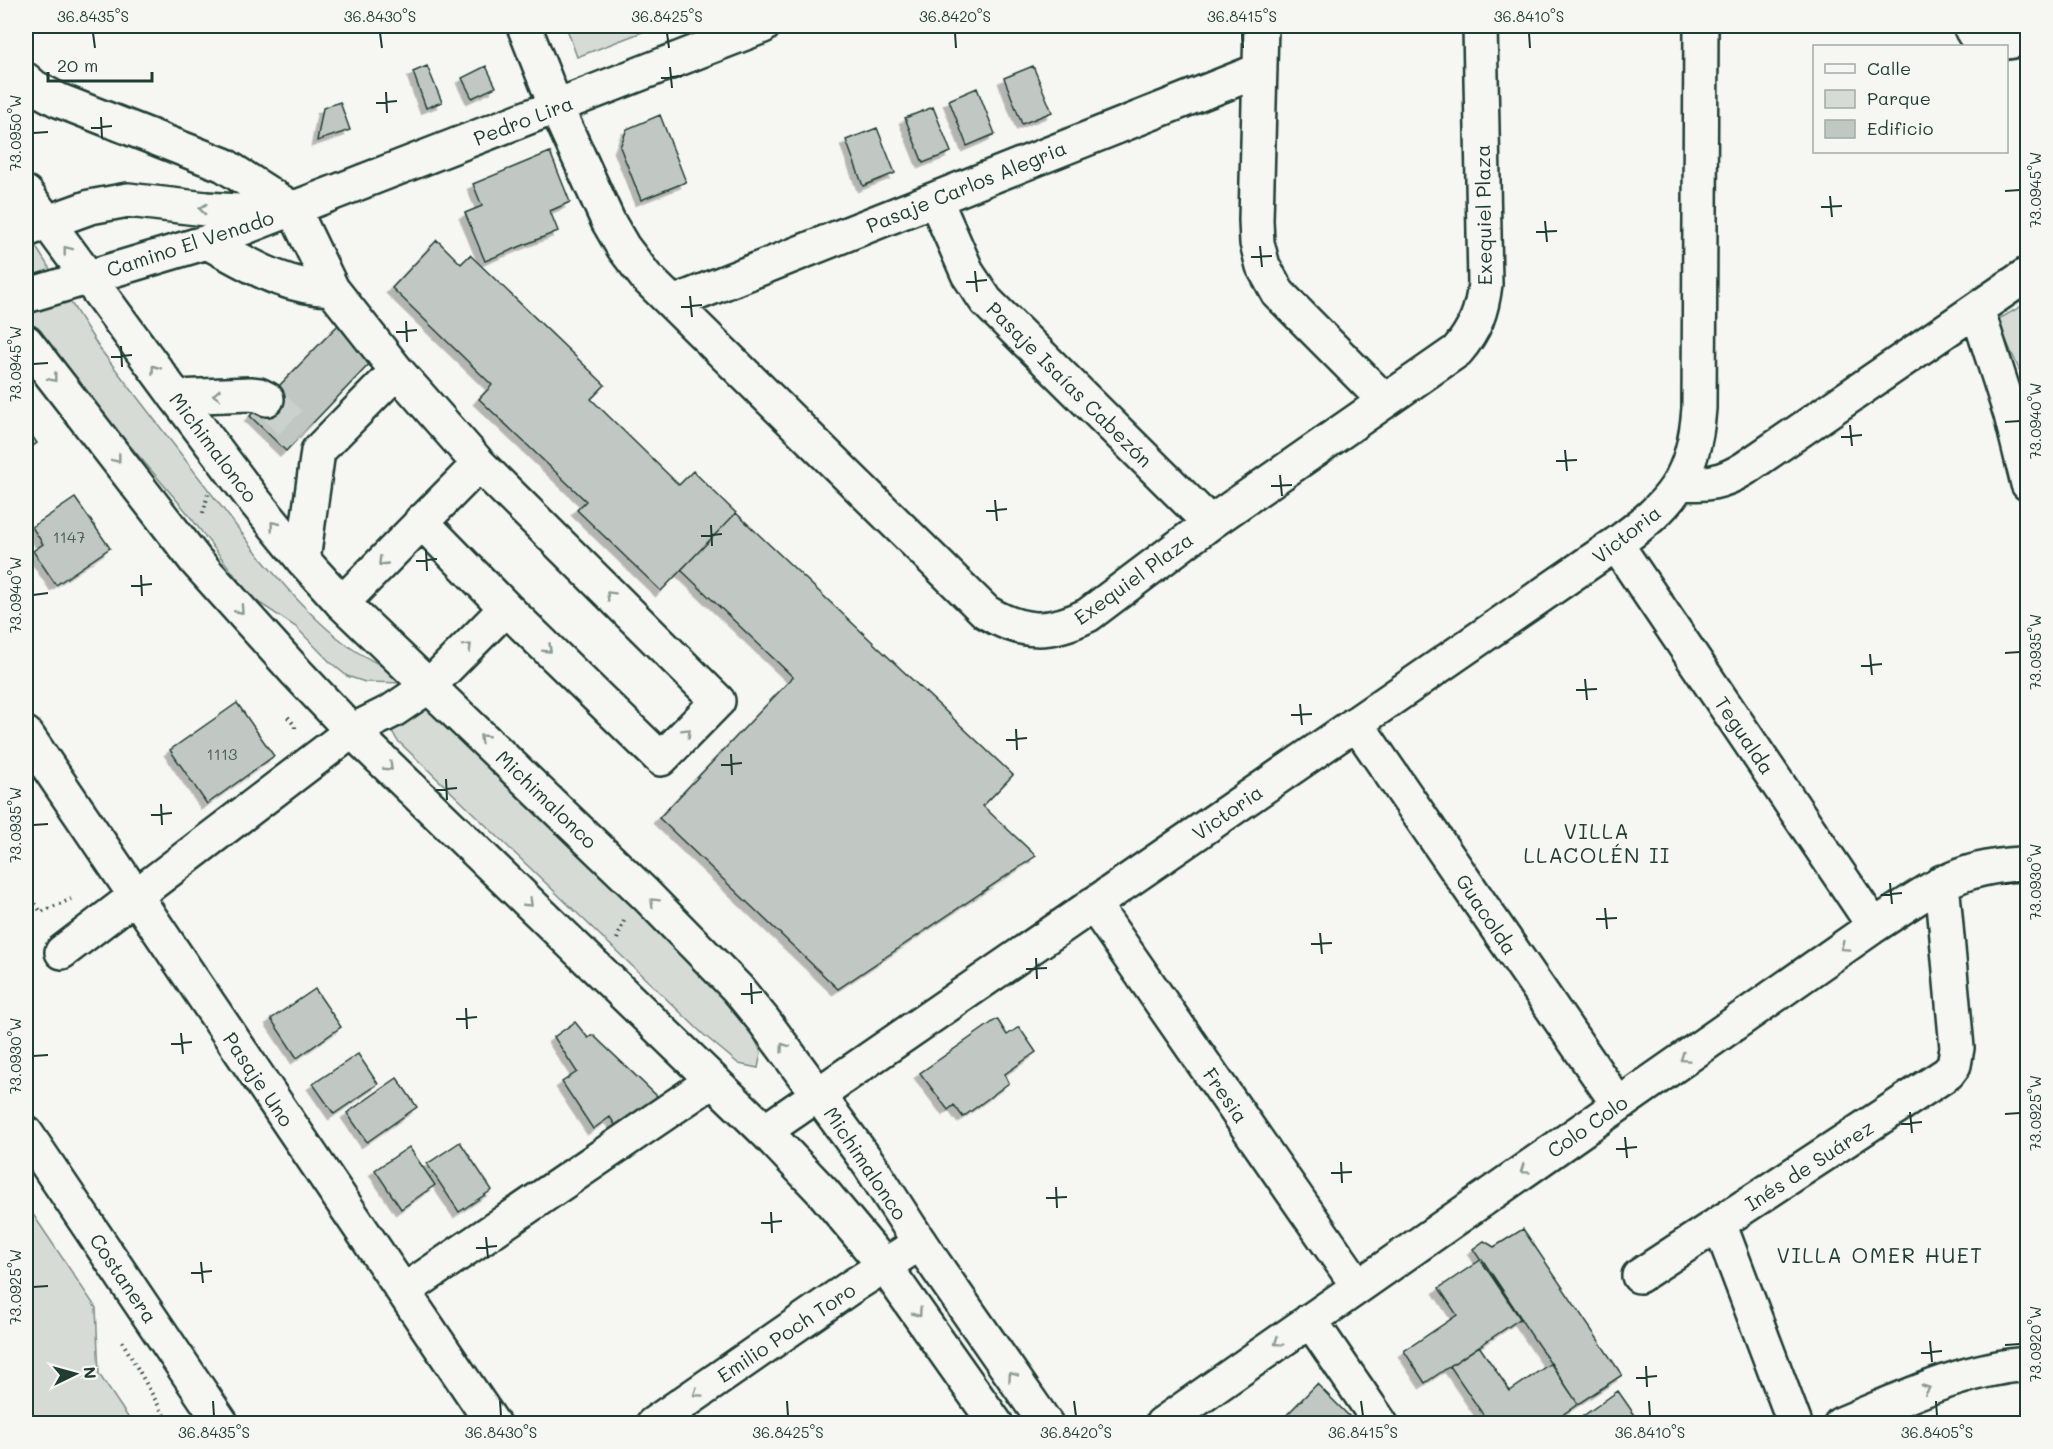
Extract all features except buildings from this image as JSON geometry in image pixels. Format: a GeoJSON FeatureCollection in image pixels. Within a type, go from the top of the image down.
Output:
{"type":"FeatureCollection","features":[{"type":"Feature","properties":{"kind":"street","name":"Exequiel Plaza"},"geometry":{"type":"LineString","coordinates":[[524,26],[556,107],[608,221],[623,247],[646,277],[986,612],[1015,627],[1050,629],[1070,624],[1088,615],[1210,523],[1457,351],[1468,338],[1477,323],[1483,304],[1485,284],[1480,26]]}},
{"type":"Feature","properties":{"kind":"street","name":"Pedro Lira"},"geometry":{"type":"LineString","coordinates":[[288,212],[763,26]]}},
{"type":"Feature","properties":{"kind":"street"},"geometry":{"type":"LineString","coordinates":[[1262,26],[1256,220],[1257,243],[1263,266],[1278,293],[1385,401]]}},
{"type":"Feature","properties":{"kind":"street","name":"Victoria"},"geometry":{"type":"LineString","coordinates":[[765,1131],[1616,544],[1656,513],[1680,482],[1691,459],[1697,434],[1701,26]]}},
{"type":"Feature","properties":{"kind":"street"},"geometry":{"type":"LineString","coordinates":[[1970,26],[1973,33],[1986,43],[1993,44],[2028,38]]}},
{"type":"Feature","properties":{"kind":"street","name":"Pasaje Carlos Alegria"},"geometry":{"type":"LineString","coordinates":[[673,303],[1260,70]]}},
{"type":"Feature","properties":{"kind":"street"},"geometry":{"type":"LineString","coordinates":[[26,80],[34,87],[58,99],[224,165],[288,212],[332,289],[397,371],[479,464],[718,701],[661,759],[506,608],[421,521]]}},
{"type":"Feature","properties":{"kind":"street","name":"Michimalonco"},"geometry":{"type":"LineString","coordinates":[[26,193],[36,227],[88,276],[176,397],[303,560],[342,603],[709,957],[764,1021],[869,1164],[920,1243],[1046,1424]]}},
{"type":"Feature","properties":{"kind":"street","name":"Pasaje Isaías Cabezón"},"geometry":{"type":"LineString","coordinates":[[935,199],[968,274],[986,301],[1210,523]]}},
{"type":"Feature","properties":{"kind":"street","name":"Camino El Venado"},"geometry":{"type":"LineString","coordinates":[[36,227],[90,207],[128,200],[206,209],[288,212]]}},
{"type":"Feature","properties":{"kind":"street","name":"Camino El Venado"},"geometry":{"type":"LineString","coordinates":[[26,296],[207,242],[288,212]]}},
{"type":"Feature","properties":{"kind":"street"},"geometry":{"type":"LineString","coordinates":[[207,242],[275,278],[311,288],[332,289]]}},
{"type":"Feature","properties":{"kind":"street"},"geometry":{"type":"LineString","coordinates":[[1680,482],[1697,485],[1714,483],[1737,473],[2028,274]]}},
{"type":"Feature","properties":{"kind":"street"},"geometry":{"type":"LineString","coordinates":[[1977,309],[2011,415],[2028,484]]}},
{"type":"Feature","properties":{"kind":"street"},"geometry":{"type":"LineString","coordinates":[[26,342],[196,561],[296,672],[352,730],[765,1131],[823,1192],[884,1265],[996,1424]]}},
{"type":"Feature","properties":{"kind":"street"},"geometry":{"type":"LineString","coordinates":[[303,560],[310,443],[397,371]]}},
{"type":"Feature","properties":{"kind":"street"},"geometry":{"type":"LineString","coordinates":[[176,397],[250,394],[267,399]]}},
{"type":"Feature","properties":{"kind":"street"},"geometry":{"type":"LineString","coordinates":[[342,603],[479,464]]}},
{"type":"Feature","properties":{"kind":"street","name":"Tegualda"},"geometry":{"type":"LineString","coordinates":[[1616,544],[1874,926]]}},
{"type":"Feature","properties":{"kind":"street"},"geometry":{"type":"LineString","coordinates":[[62,952],[129,887],[352,730],[392,711],[429,686],[506,608]]}},
{"type":"Feature","properties":{"kind":"street","name":"Guacolda"},"geometry":{"type":"LineString","coordinates":[[1356,723],[1618,1104]]}},
{"type":"Feature","properties":{"kind":"street","name":"Pasaje Uno"},"geometry":{"type":"LineString","coordinates":[[26,734],[493,1424]]}},
{"type":"Feature","properties":{"kind":"street","name":"Colo Colo"},"geometry":{"type":"LineString","coordinates":[[1162,1424],[1874,926],[1942,882],[1994,866],[2028,864]]}},
{"type":"Feature","properties":{"kind":"street","name":"Inés de Suárez"},"geometry":{"type":"LineString","coordinates":[[1639,1276],[1948,1073],[1954,1065],[1956,1048],[1942,882]]}},
{"type":"Feature","properties":{"kind":"street","name":"Fresia"},"geometry":{"type":"LineString","coordinates":[[1094,904],[1358,1286]]}},
{"type":"Feature","properties":{"kind":"street"},"geometry":{"type":"LineString","coordinates":[[404,1291],[711,1081]]}},
{"type":"Feature","properties":{"kind":"street","name":"Costanera"},"geometry":{"type":"LineString","coordinates":[[26,1133],[222,1424]]}},
{"type":"Feature","properties":{"kind":"street"},"geometry":{"type":"LineString","coordinates":[[1719,1224],[1795,1424]]}},
{"type":"Feature","properties":{"kind":"street","name":"Emilio Poch Toro"},"geometry":{"type":"LineString","coordinates":[[652,1424],[884,1265],[920,1243]]}},
{"type":"Feature","properties":{"kind":"street"},"geometry":{"type":"LineString","coordinates":[[1310,1320],[1381,1424]]}},
{"type":"Feature","properties":{"kind":"street"},"geometry":{"type":"LineString","coordinates":[[1841,1424],[1943,1382],[1989,1370],[2028,1364]]}},
{"type":"Feature","properties":{"kind":"path"},"geometry":{"type":"LineString","coordinates":[[281,709],[295,726],[295,734]]}},
{"type":"Feature","properties":{"kind":"path"},"geometry":{"type":"LineString","coordinates":[[26,908],[34,902],[41,912],[129,887]]}},
{"type":"Feature","properties":{"kind":"green space"},"geometry":{"type":"Polygon","coordinates":[[[566,26],[658,26],[577,57],[566,26]]]}},
{"type":"Feature","properties":{"kind":"green space"},"geometry":{"type":"Polygon","coordinates":[[[26,231],[100,349],[264,562],[324,626],[354,650],[406,683],[365,682],[347,676],[296,627],[252,598],[185,510],[56,359],[26,315],[26,231]]]}},
{"type":"Feature","properties":{"kind":"green space"},"geometry":{"type":"Polygon","coordinates":[[[2027,303],[2027,387],[1997,320],[2027,303]]]}},
{"type":"Feature","properties":{"kind":"green space"},"geometry":{"type":"Polygon","coordinates":[[[426,701],[714,984],[750,1029],[761,1052],[758,1068],[739,1064],[704,1035],[397,740],[391,729],[426,701]]]}},
{"type":"Feature","properties":{"kind":"green space"},"geometry":{"type":"Polygon","coordinates":[[[26,1204],[96,1308],[99,1374],[132,1423],[26,1423],[26,1204]]]}},
{"type":"Feature","properties":{"kind":"tunnel"},"geometry":{"type":"LineString","coordinates":[[267,399],[302,435]]}},
{"type":"Feature","properties":{"kind":"district","name":"VILLA LLACOLÉN II"},"geometry":{"type":"Point","coordinates":[1597,842]}},
{"type":"Feature","properties":{"kind":"district","name":"VILLA OMER HUET"},"geometry":{"type":"Point","coordinates":[1880,1254]}}]}
